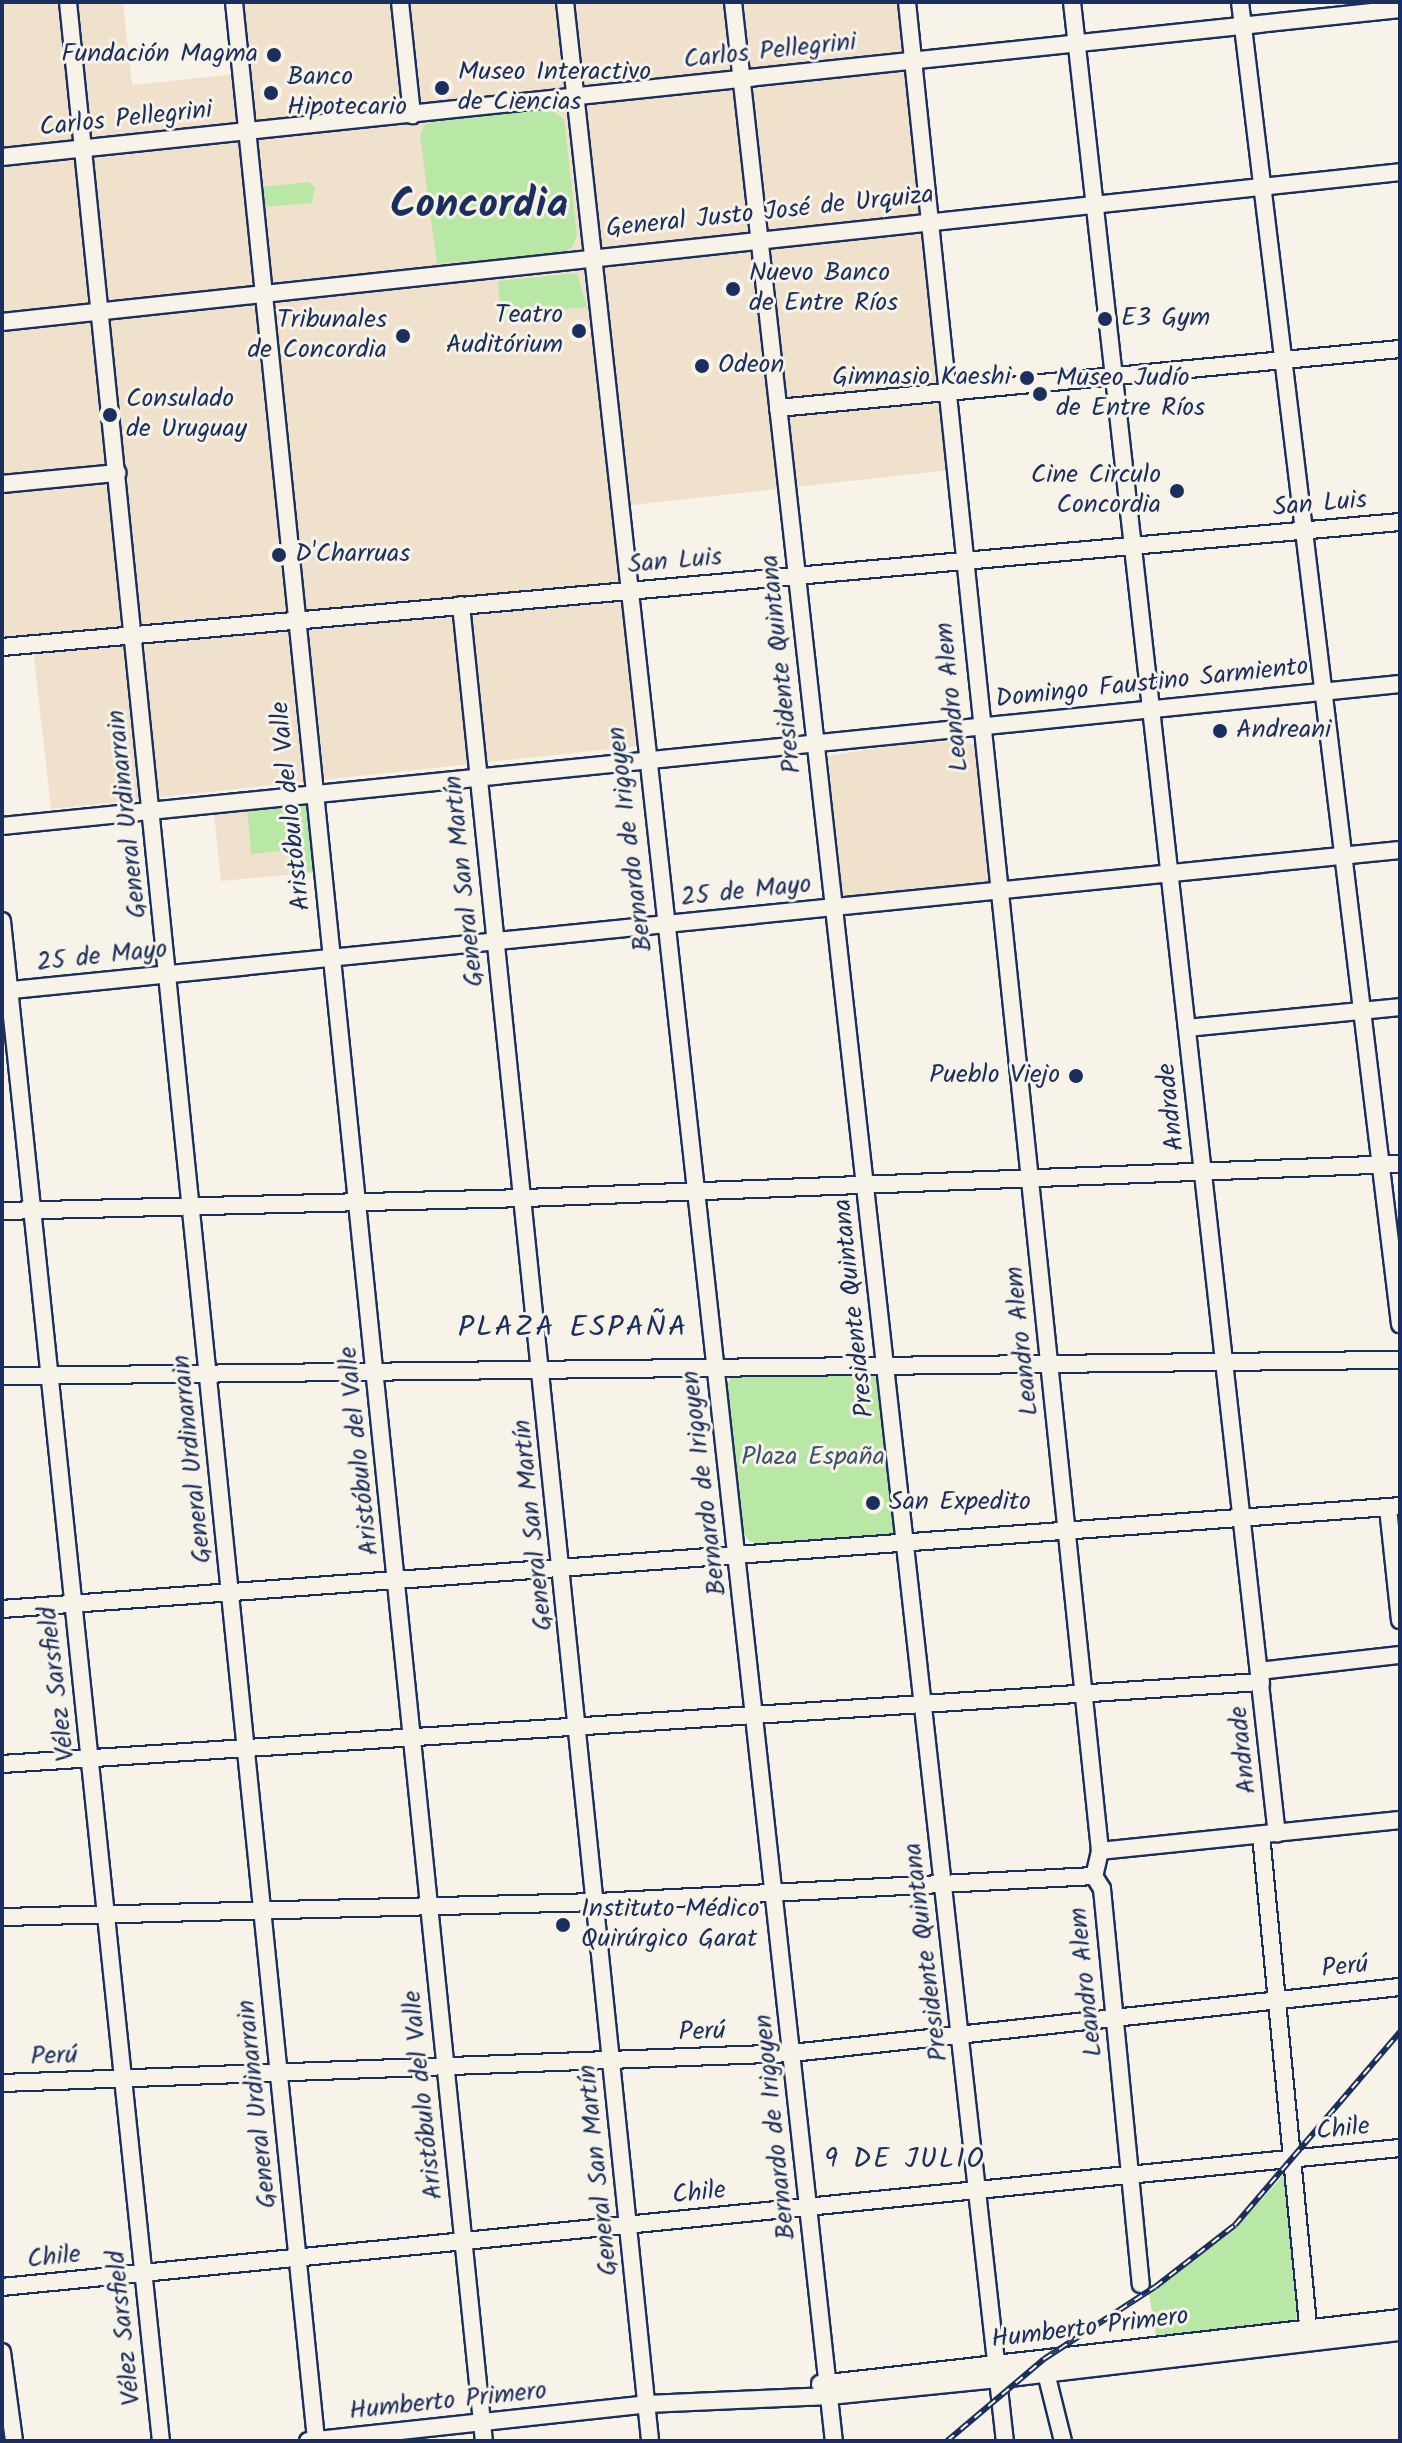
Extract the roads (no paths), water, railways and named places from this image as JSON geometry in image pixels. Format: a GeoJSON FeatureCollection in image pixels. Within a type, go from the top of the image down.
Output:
{"type":"FeatureCollection","features":[{"type":"Feature","properties":{"kind":"street","name":"General Urdinarrain"},"geometry":{"type":"LineString","coordinates":[[68,2],[103,311],[316,2440]]}},
{"type":"Feature","properties":{"kind":"street","name":"Aristóbulo del Valle"},"geometry":{"type":"LineString","coordinates":[[234,2],[266,293],[296,620],[377,1371],[484,2441]]}},
{"type":"Feature","properties":{"kind":"street"},"geometry":{"type":"LineString","coordinates":[[400,2],[412,115]]}},
{"type":"Feature","properties":{"kind":"street","name":"Bernardo de Irigoyen"},"geometry":{"type":"LineString","coordinates":[[565,2],[626,591],[738,1555],[834,2441]]}},
{"type":"Feature","properties":{"kind":"street","name":"Presidente Quintana"},"geometry":{"type":"LineString","coordinates":[[733,2],[1005,2441]]}},
{"type":"Feature","properties":{"kind":"street","name":"Leandro Alem"},"geometry":{"type":"LineString","coordinates":[[907,2],[948,390],[962,561],[1100,1851],[1094,1876],[1102,1889],[1141,2284]]}},
{"type":"Feature","properties":{"kind":"street","name":"Andrade"},"geometry":{"type":"LineString","coordinates":[[1072,2],[1245,1519],[1260,1676],[1277,1999],[1295,2159],[1309,2333]]}},
{"type":"Feature","properties":{"kind":"street"},"geometry":{"type":"LineString","coordinates":[[1240,2],[1321,692],[1400,1324]]}},
{"type":"Feature","properties":{"kind":"street","name":"Carlos Pellegrini"},"geometry":{"type":"LineString","coordinates":[[2,157],[1400,9]]}},
{"type":"Feature","properties":{"kind":"street","name":"General Justo José de Urquiza"},"geometry":{"type":"LineString","coordinates":[[2,322],[591,256],[1400,172]]}},
{"type":"Feature","properties":{"kind":"street"},"geometry":{"type":"LineString","coordinates":[[778,408],[1400,349]]}},
{"type":"Feature","properties":{"kind":"street"},"geometry":{"type":"LineString","coordinates":[[2,484],[117,473]]}},
{"type":"Feature","properties":{"kind":"street","name":"San Luis"},"geometry":{"type":"LineString","coordinates":[[2,647],[1400,522]]}},
{"type":"Feature","properties":{"kind":"street","name":"General San Martín"},"geometry":{"type":"LineString","coordinates":[[461,605],[598,1902],[650,2441]]}},
{"type":"Feature","properties":{"kind":"street","name":"Domingo Faustino Sarmiento"},"geometry":{"type":"LineString","coordinates":[[2,826],[1400,684]]}},
{"type":"Feature","properties":{"kind":"street","name":"25 de Mayo"},"geometry":{"type":"LineString","coordinates":[[6,991],[1400,850]]}},
{"type":"Feature","properties":{"kind":"street","name":"Vélez Sarsfield"},"geometry":{"type":"LineString","coordinates":[[2,921],[6,991],[108,1914],[122,2078],[161,2441]]}},
{"type":"Feature","properties":{"kind":"street"},"geometry":{"type":"LineString","coordinates":[[1187,1028],[1400,1007]]}},
{"type":"Feature","properties":{"kind":"street"},"geometry":{"type":"LineString","coordinates":[[2,1211],[358,1199],[525,1198],[1400,1164]]}},
{"type":"Feature","properties":{"kind":"street"},"geometry":{"type":"LineString","coordinates":[[2,1376],[1400,1360]]}},
{"type":"Feature","properties":{"kind":"street"},"geometry":{"type":"LineString","coordinates":[[2,1609],[230,1592],[398,1584],[738,1555],[1394,1507],[1400,1620]]}},
{"type":"Feature","properties":{"kind":"street"},"geometry":{"type":"LineString","coordinates":[[2,1764],[1084,1695],[1260,1676],[1400,1655]]}},
{"type":"Feature","properties":{"kind":"street"},"geometry":{"type":"LineString","coordinates":[[1100,1851],[1400,1820]]}},
{"type":"Feature","properties":{"kind":"street"},"geometry":{"type":"LineString","coordinates":[[2,1917],[598,1902],[944,1887],[1094,1876]]}},
{"type":"Feature","properties":{"kind":"street","name":"Perú"},"geometry":{"type":"LineString","coordinates":[[2,2083],[279,2075],[792,2053],[1115,2015],[1400,1987]]}},
{"type":"Feature","properties":{"kind":"street","name":"Chile"},"geometry":{"type":"LineString","coordinates":[[2,2287],[1400,2148]]}},
{"type":"Feature","properties":{"kind":"street","name":"Humberto Primero"},"geometry":{"type":"LineString","coordinates":[[305,2441],[647,2404],[788,2394],[998,2372],[1309,2333],[1400,2318]]}},
{"type":"Feature","properties":{"kind":"street","name":"Humberto Primero"},"geometry":{"type":"LineString","coordinates":[[1309,2333],[1400,2332]]}},
{"type":"Feature","properties":{"kind":"street"},"geometry":{"type":"LineString","coordinates":[[2,2352],[14,2441]]}},
{"type":"Feature","properties":{"kind":"street"},"geometry":{"type":"LineString","coordinates":[[1044,2366],[1063,2441]]}},
{"type":"Feature","properties":{"kind":"railway"},"geometry":{"type":"LineString","coordinates":[[947,2441],[1044,2359],[1155,2287],[1235,2225],[1400,2032]]}},
{"type":"Feature","properties":{"kind":"place","name":"Fundación Magma"},"geometry":{"type":"Point","coordinates":[274,55]}},
{"type":"Feature","properties":{"kind":"place","name":"Museo Interactivo de Ciencias"},"geometry":{"type":"Point","coordinates":[442,88]}},
{"type":"Feature","properties":{"kind":"place","name":"Banco Hipotecario"},"geometry":{"type":"Point","coordinates":[271,93]}},
{"type":"Feature","properties":{"kind":"place","name":"Nuevo Banco de Entre Ríos"},"geometry":{"type":"Point","coordinates":[733,289]}},
{"type":"Feature","properties":{"kind":"place","name":"E3 Gym"},"geometry":{"type":"Point","coordinates":[1105,319]}},
{"type":"Feature","properties":{"kind":"place","name":"Teatro Auditórium"},"geometry":{"type":"Point","coordinates":[579,331]}},
{"type":"Feature","properties":{"kind":"place","name":"Tribunales de Concordia"},"geometry":{"type":"Point","coordinates":[403,336]}},
{"type":"Feature","properties":{"kind":"place","name":"Odeon"},"geometry":{"type":"Point","coordinates":[702,366]}},
{"type":"Feature","properties":{"kind":"place","name":"Gimnasio Kaeshi"},"geometry":{"type":"Point","coordinates":[1027,378]}},
{"type":"Feature","properties":{"kind":"place","name":"Museo Judío de Entre Ríos"},"geometry":{"type":"Point","coordinates":[1040,394]}},
{"type":"Feature","properties":{"kind":"place","name":"Consulado de Uruguay"},"geometry":{"type":"Point","coordinates":[110,415]}},
{"type":"Feature","properties":{"kind":"place","name":"Cine Circulo Concordia"},"geometry":{"type":"Point","coordinates":[1177,491]}},
{"type":"Feature","properties":{"kind":"place","name":"D'Charruas"},"geometry":{"type":"Point","coordinates":[279,555]}},
{"type":"Feature","properties":{"kind":"place","name":"Andreani"},"geometry":{"type":"Point","coordinates":[1220,731]}},
{"type":"Feature","properties":{"kind":"place","name":"Pueblo Viejo"},"geometry":{"type":"Point","coordinates":[1076,1076]}},
{"type":"Feature","properties":{"kind":"place","name":"San Expedito"},"geometry":{"type":"Point","coordinates":[873,1503]}},
{"type":"Feature","properties":{"kind":"place","name":"Instituto Médico Quirúrgico Garat"},"geometry":{"type":"Point","coordinates":[563,1925]}},
{"type":"Feature","properties":{"kind":"district","name":"Concordia"},"geometry":{"type":"Point","coordinates":[479,206]}},
{"type":"Feature","properties":{"kind":"district","name":"PLAZA ESPAÑA"},"geometry":{"type":"Point","coordinates":[573,1328]}},
{"type":"Feature","properties":{"kind":"district","name":"9 DE JULIO"},"geometry":{"type":"Point","coordinates":[905,2160]}},
{"type":"Feature","properties":{"kind":"park label","name":"Plaza España"},"geometry":{"type":"Point","coordinates":[813,1458]}}]}
